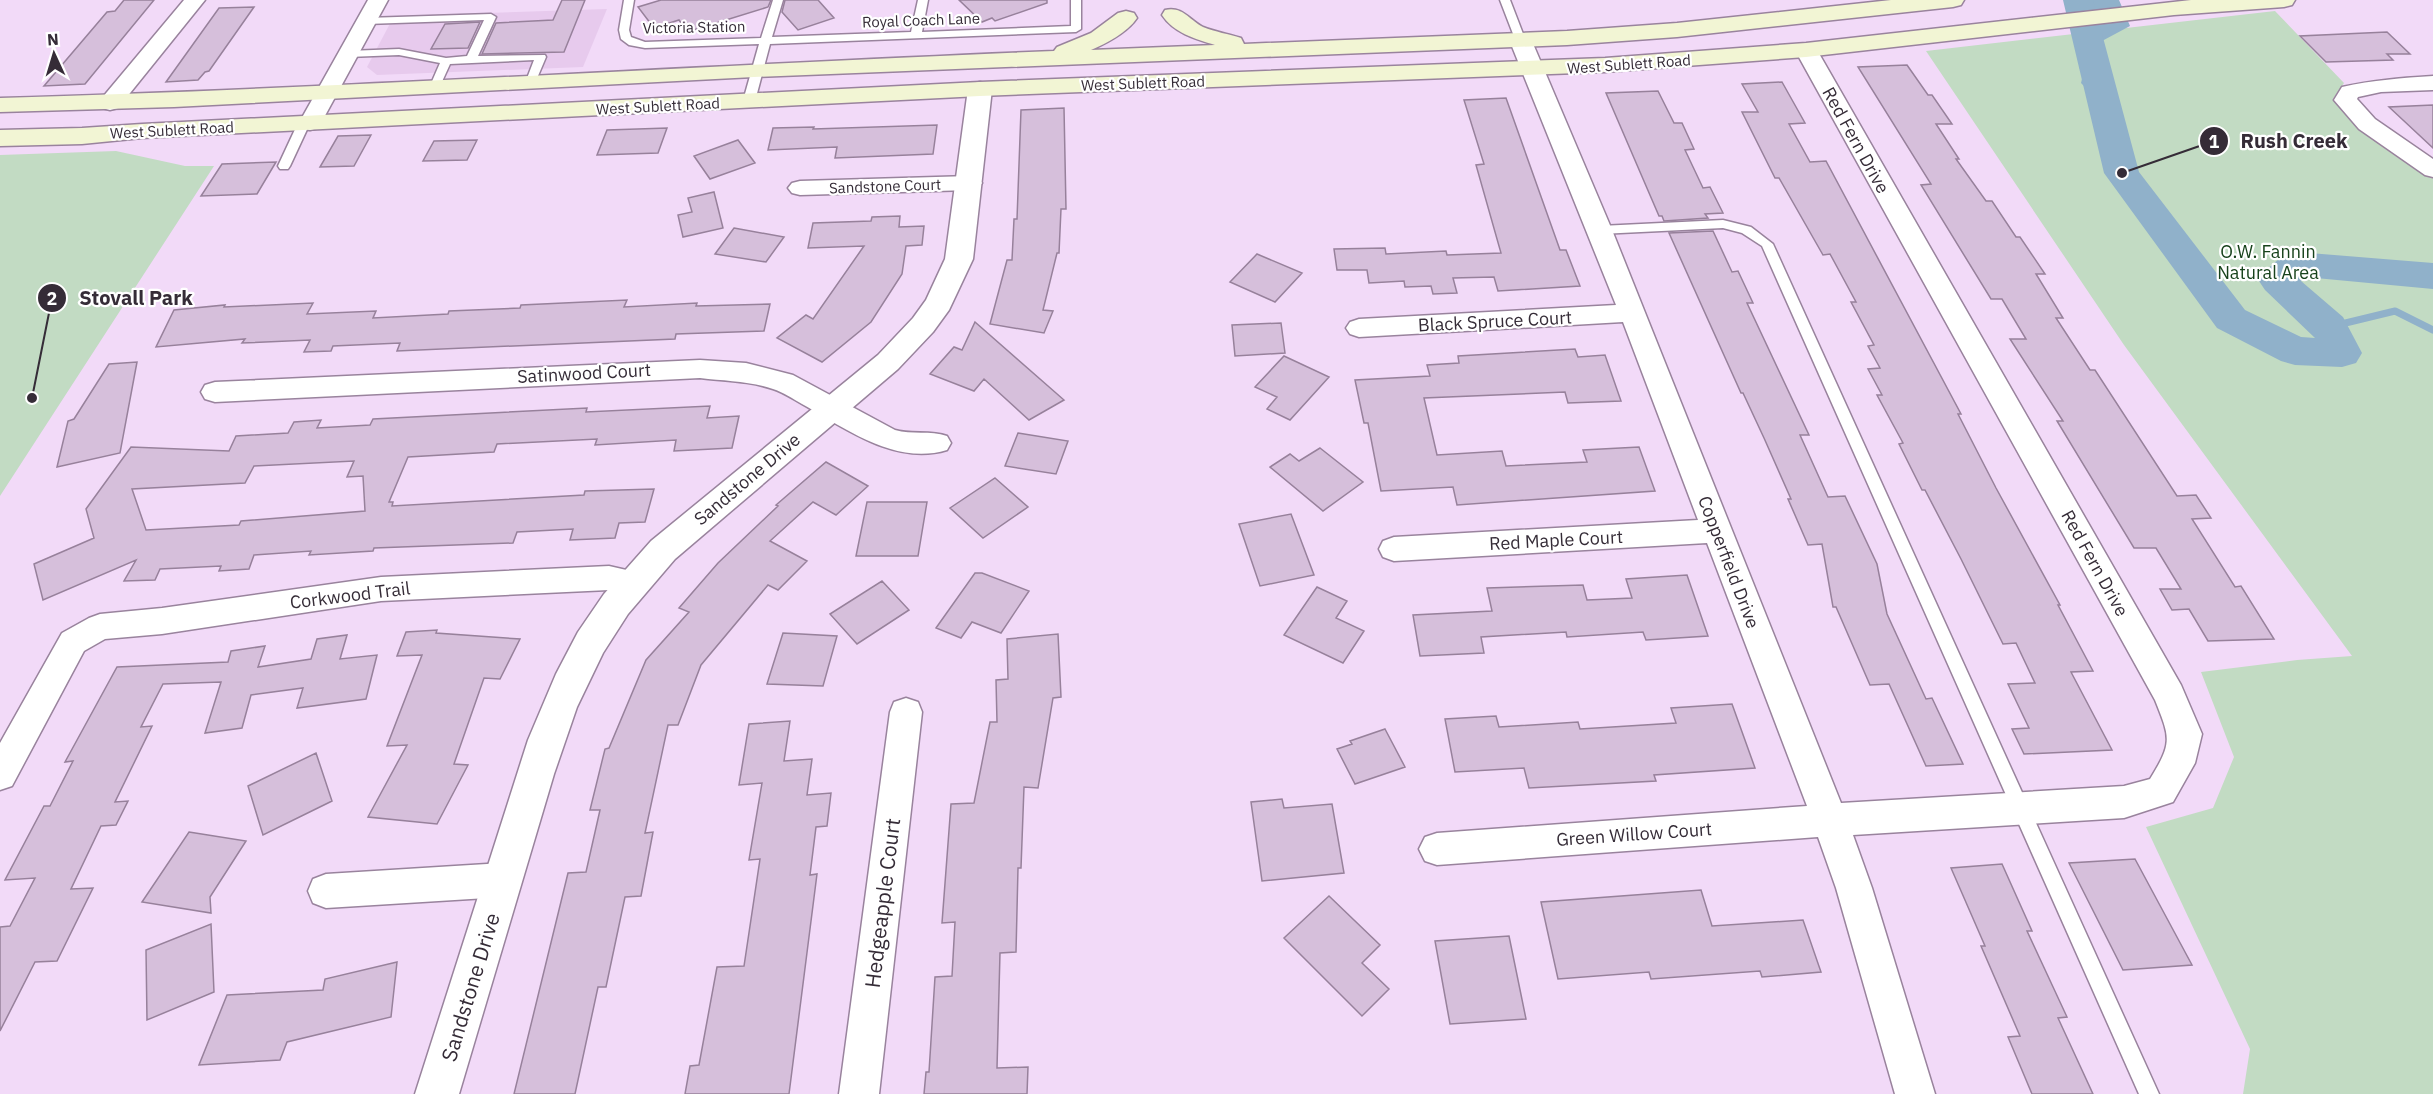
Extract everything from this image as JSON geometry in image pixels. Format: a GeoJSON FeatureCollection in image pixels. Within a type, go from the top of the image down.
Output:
{"type":"FeatureCollection","features":[{"type":"Feature","properties":{"kind":"main road","name":"West Sublett Road"},"geometry":{"type":"LineString","coordinates":[[0,105],[110,103],[754,70],[1520,39],[1677,30],[1953,0]]}},
{"type":"Feature","properties":{"kind":"main road","name":"West Sublett Road"},"geometry":{"type":"LineString","coordinates":[[0,138],[980,89],[1534,69],[1806,50],[2174,8],[2284,0]]}},
{"type":"Feature","properties":{"kind":"main road"},"geometry":{"type":"LineString","coordinates":[[1173,7],[1186,26],[1204,36],[1232,43],[1289,48]]}},
{"type":"Feature","properties":{"kind":"main road"},"geometry":{"type":"LineString","coordinates":[[1173,7],[1176,81]]}},
{"type":"Feature","properties":{"kind":"main road"},"geometry":{"type":"LineString","coordinates":[[1126,9],[1127,83]]}},
{"type":"Feature","properties":{"kind":"main road"},"geometry":{"type":"LineString","coordinates":[[1045,58],[1079,48],[1099,38],[1126,9]]}},
{"type":"Feature","properties":{"kind":"street"},"geometry":{"type":"LineString","coordinates":[[110,103],[195,0]]}},
{"type":"Feature","properties":{"kind":"street"},"geometry":{"type":"LineString","coordinates":[[307,123],[327,93],[378,0]]}},
{"type":"Feature","properties":{"kind":"street","name":"Copperfield Drive"},"geometry":{"type":"LineString","coordinates":[[1520,39],[1600,230],[1830,819],[1854,888],[1915,1094]]}},
{"type":"Feature","properties":{"kind":"street","name":"Red Fern Drive"},"geometry":{"type":"LineString","coordinates":[[1806,50],[2169,695],[2185,734],[2178,763],[2161,791],[2124,802],[1830,819]]}},
{"type":"Feature","properties":{"kind":"street"},"geometry":{"type":"LineString","coordinates":[[2433,83],[2381,85],[2350,92],[2345,100],[2367,124],[2433,170]]}},
{"type":"Feature","properties":{"kind":"street","name":"Sandstone Drive"},"geometry":{"type":"LineString","coordinates":[[437,1094],[539,761],[561,702],[585,653],[633,582],[663,550],[888,362],[923,325],[939,303],[959,259],[980,89]]}},
{"type":"Feature","properties":{"kind":"street","name":"Sandstone Court"},"geometry":{"type":"LineString","coordinates":[[800,188],[970,183]]}},
{"type":"Feature","properties":{"kind":"street","name":"Black Spruce Court"},"geometry":{"type":"LineString","coordinates":[[1359,328],[1632,313]]}},
{"type":"Feature","properties":{"kind":"street","name":"Satinwood Court"},"geometry":{"type":"LineString","coordinates":[[215,392],[700,369],[746,373],[783,382],[885,437],[908,444],[937,443]]}},
{"type":"Feature","properties":{"kind":"street","name":"Red Maple Court"},"geometry":{"type":"LineString","coordinates":[[1394,549],[1717,531]]}},
{"type":"Feature","properties":{"kind":"street","name":"Corkwood Trail"},"geometry":{"type":"LineString","coordinates":[[0,775],[73,642],[100,627],[162,621],[381,589],[609,578],[633,582]]}},
{"type":"Feature","properties":{"kind":"street","name":"Hedgeapple Court"},"geometry":{"type":"LineString","coordinates":[[859,1094],[906,712]]}},
{"type":"Feature","properties":{"kind":"street","name":"Green Willow Court"},"geometry":{"type":"LineString","coordinates":[[1437,849],[1830,819]]}},
{"type":"Feature","properties":{"kind":"street"},"geometry":{"type":"LineString","coordinates":[[326,891],[503,880]]}},
{"type":"Feature","properties":{"kind":"lane","name":"Victoria Station"},"geometry":{"type":"LineString","coordinates":[[629,0],[624,30],[626,39],[633,43],[645,45],[767,40]]}},
{"type":"Feature","properties":{"kind":"lane"},"geometry":{"type":"LineString","coordinates":[[749,101],[754,70],[767,40],[778,0]]}},
{"type":"Feature","properties":{"kind":"lane"},"geometry":{"type":"LineString","coordinates":[[916,35],[922,0]]}},
{"type":"Feature","properties":{"kind":"lane","name":"Royal Coach Lane"},"geometry":{"type":"LineString","coordinates":[[767,40],[1076,29],[1076,0]]}},
{"type":"Feature","properties":{"kind":"lane"},"geometry":{"type":"LineString","coordinates":[[1505,0],[1520,39]]}},
{"type":"Feature","properties":{"kind":"lane"},"geometry":{"type":"LineString","coordinates":[[366,21],[491,17],[471,59]]}},
{"type":"Feature","properties":{"kind":"lane"},"geometry":{"type":"LineString","coordinates":[[348,54],[399,52],[446,61],[541,57],[531,81]]}},
{"type":"Feature","properties":{"kind":"lane"},"geometry":{"type":"LineString","coordinates":[[435,86],[446,61]]}},
{"type":"Feature","properties":{"kind":"lane"},"geometry":{"type":"LineString","coordinates":[[284,166],[307,123]]}},
{"type":"Feature","properties":{"kind":"lane"},"geometry":{"type":"LineString","coordinates":[[1600,230],[1723,224],[1742,227],[1757,235],[1767,244],[2149,1094]]}},
{"type":"Feature","properties":{"kind":"shaded area"},"geometry":{"type":"Polygon","coordinates":[[[607,9],[583,67],[377,75],[367,67],[394,16],[607,9]]]}},
{"type":"Feature","properties":{"kind":"green space","name":"O.W. Fannin Natural Area"},"geometry":{"type":"Polygon","coordinates":[[[2275,11],[2344,83],[2333,99],[2396,153],[2433,173],[2433,1094],[2243,1094],[2250,1049],[2146,827],[2213,808],[2234,757],[2201,672],[2297,660],[2352,656],[2124,345],[1926,51],[2275,11]]]}},
{"type":"Feature","properties":{"kind":"green space"},"geometry":{"type":"Polygon","coordinates":[[[116,151],[185,166],[214,166],[0,496],[0,155],[116,151]]]}},
{"type":"Feature","properties":{"kind":"water"},"geometry":{"type":"Polygon","coordinates":[[[2068,0],[2119,0],[2130,26],[2102,41],[2113,116],[2101,115],[2087,98],[2088,90],[2081,83],[2083,75],[2079,67],[2082,55],[2068,0]]]}},
{"type":"Feature","properties":{"kind":"building"},"geometry":{"type":"Polygon","coordinates":[[[124,0],[154,0],[85,84],[44,86],[107,12],[115,11],[124,0]]]}},
{"type":"Feature","properties":{"kind":"building"},"geometry":{"type":"Polygon","coordinates":[[[562,0],[585,0],[564,52],[482,54],[496,23],[553,20],[562,0]]]}},
{"type":"Feature","properties":{"kind":"building"},"geometry":{"type":"Polygon","coordinates":[[[661,0],[771,0],[768,7],[687,32],[679,20],[654,28],[638,7],[661,0]]]}},
{"type":"Feature","properties":{"kind":"building"},"geometry":{"type":"Polygon","coordinates":[[[785,0],[818,0],[834,18],[798,30],[782,12],[785,0]]]}},
{"type":"Feature","properties":{"kind":"building"},"geometry":{"type":"Polygon","coordinates":[[[959,0],[1047,0],[1047,3],[995,21],[992,18],[982,22],[959,0]]]}},
{"type":"Feature","properties":{"kind":"building"},"geometry":{"type":"Polygon","coordinates":[[[254,7],[209,71],[198,80],[166,82],[219,8],[254,7]]]}},
{"type":"Feature","properties":{"kind":"building"},"geometry":{"type":"Polygon","coordinates":[[[480,22],[468,48],[431,49],[445,24],[480,22]]]}},
{"type":"Feature","properties":{"kind":"building"},"geometry":{"type":"Polygon","coordinates":[[[2387,32],[2410,54],[2387,54],[2393,60],[2326,62],[2300,36],[2387,32]]]}},
{"type":"Feature","properties":{"kind":"building"},"geometry":{"type":"Polygon","coordinates":[[[1907,65],[1952,124],[1936,124],[1959,159],[1956,159],[1986,201],[1992,201],[2016,237],[2020,237],[2045,274],[2036,274],[2063,318],[2056,318],[2090,370],[2095,370],[2177,496],[2196,495],[2211,518],[2192,519],[2235,587],[2241,586],[2274,639],[2208,641],[2189,609],[2172,610],[2160,589],[2181,589],[2156,548],[2134,548],[2057,421],[2063,421],[2010,339],[2026,339],[2002,299],[1991,299],[1921,185],[1931,184],[1858,67],[1907,65]]]}},
{"type":"Feature","properties":{"kind":"building"},"geometry":{"type":"Polygon","coordinates":[[[1782,82],[1805,123],[1789,124],[1810,162],[1826,161],[1961,414],[1958,414],[2093,671],[2071,672],[2112,750],[2024,754],[2012,729],[2029,728],[2008,684],[2035,683],[2016,643],[2003,644],[1961,559],[1899,444],[1903,443],[1877,395],[1882,395],[1868,369],[1880,368],[1868,346],[1874,345],[1851,302],[1856,302],[1830,254],[1823,255],[1779,178],[1775,178],[1742,112],[1758,112],[1742,84],[1782,82]]]}},
{"type":"Feature","properties":{"kind":"building"},"geometry":{"type":"Polygon","coordinates":[[[1658,91],[1674,123],[1682,123],[1694,149],[1685,150],[1703,188],[1710,187],[1723,213],[1705,214],[1708,218],[1664,221],[1662,216],[1659,216],[1606,93],[1658,91]]]}},
{"type":"Feature","properties":{"kind":"building"},"geometry":{"type":"Polygon","coordinates":[[[1506,98],[1560,250],[1566,250],[1580,286],[1498,291],[1494,277],[1453,278],[1457,293],[1433,294],[1431,286],[1405,287],[1404,281],[1369,283],[1367,270],[1337,270],[1334,249],[1385,248],[1386,254],[1446,251],[1447,255],[1501,253],[1476,165],[1484,164],[1464,100],[1506,98]]]}},
{"type":"Feature","properties":{"kind":"building"},"geometry":{"type":"Polygon","coordinates":[[[2433,105],[2433,148],[2389,107],[2433,105]]]}},
{"type":"Feature","properties":{"kind":"building"},"geometry":{"type":"Polygon","coordinates":[[[1064,108],[1066,209],[1061,209],[1059,253],[1057,253],[1043,310],[1053,311],[1044,333],[990,324],[1007,260],[1012,260],[1014,219],[1017,219],[1021,110],[1064,108]]]}},
{"type":"Feature","properties":{"kind":"building"},"geometry":{"type":"Polygon","coordinates":[[[937,125],[933,154],[835,158],[837,147],[768,150],[773,128],[937,125]]]}},
{"type":"Feature","properties":{"kind":"building"},"geometry":{"type":"Polygon","coordinates":[[[667,128],[658,153],[597,155],[607,130],[667,128]]]}},
{"type":"Feature","properties":{"kind":"building"},"geometry":{"type":"Polygon","coordinates":[[[371,135],[354,166],[320,167],[338,136],[371,135]]]}},
{"type":"Feature","properties":{"kind":"building"},"geometry":{"type":"Polygon","coordinates":[[[477,140],[467,160],[423,161],[434,141],[477,140]]]}},
{"type":"Feature","properties":{"kind":"building"},"geometry":{"type":"Polygon","coordinates":[[[738,140],[755,163],[710,179],[694,156],[738,140]]]}},
{"type":"Feature","properties":{"kind":"building"},"geometry":{"type":"Polygon","coordinates":[[[276,162],[257,194],[201,196],[222,164],[276,162]]]}},
{"type":"Feature","properties":{"kind":"building"},"geometry":{"type":"Polygon","coordinates":[[[714,192],[723,228],[683,237],[678,215],[692,212],[688,198],[714,192]]]}},
{"type":"Feature","properties":{"kind":"building"},"geometry":{"type":"Polygon","coordinates":[[[900,216],[899,227],[924,226],[922,245],[906,246],[902,274],[871,322],[822,362],[777,338],[806,315],[813,319],[864,246],[808,248],[813,223],[871,221],[872,217],[900,216]]]}},
{"type":"Feature","properties":{"kind":"building"},"geometry":{"type":"Polygon","coordinates":[[[734,228],[784,237],[766,262],[715,254],[734,228]]]}},
{"type":"Feature","properties":{"kind":"building"},"geometry":{"type":"Polygon","coordinates":[[[1713,231],[1732,272],[1738,271],[1753,303],[1747,303],[1809,435],[1800,435],[1828,497],[1845,496],[1877,564],[1887,614],[1926,699],[1932,698],[1963,764],[1926,766],[1889,684],[1870,685],[1836,607],[1833,607],[1822,544],[1808,545],[1764,438],[1741,393],[1669,233],[1713,231]]]}},
{"type":"Feature","properties":{"kind":"building"},"geometry":{"type":"Polygon","coordinates":[[[1257,254],[1302,273],[1275,302],[1230,282],[1257,254]]]}},
{"type":"Feature","properties":{"kind":"building"},"geometry":{"type":"Polygon","coordinates":[[[627,300],[624,307],[697,303],[696,306],[770,304],[764,331],[676,334],[675,339],[397,351],[400,343],[333,346],[331,351],[304,352],[310,340],[242,343],[245,339],[156,347],[174,310],[225,305],[224,307],[313,303],[307,314],[376,311],[373,318],[448,314],[449,311],[520,308],[521,305],[627,300]]]}},
{"type":"Feature","properties":{"kind":"building"},"geometry":{"type":"Polygon","coordinates":[[[975,322],[1064,400],[1029,420],[984,379],[974,391],[930,374],[954,347],[962,350],[975,322]]]}},
{"type":"Feature","properties":{"kind":"building"},"geometry":{"type":"Polygon","coordinates":[[[1281,323],[1285,353],[1235,356],[1232,325],[1281,323]]]}},
{"type":"Feature","properties":{"kind":"building"},"geometry":{"type":"Polygon","coordinates":[[[1575,349],[1578,357],[1605,355],[1621,401],[1568,403],[1565,392],[1424,398],[1437,455],[1502,451],[1506,466],[1587,462],[1583,450],[1639,447],[1655,491],[1457,505],[1453,487],[1381,491],[1368,423],[1364,423],[1355,380],[1430,376],[1427,365],[1459,363],[1458,356],[1575,349]]]}},
{"type":"Feature","properties":{"kind":"building"},"geometry":{"type":"Polygon","coordinates":[[[1284,356],[1329,377],[1290,420],[1267,409],[1277,397],[1255,387],[1284,356]]]}},
{"type":"Feature","properties":{"kind":"building"},"geometry":{"type":"Polygon","coordinates":[[[137,362],[120,453],[57,467],[68,421],[74,419],[109,364],[137,362]]]}},
{"type":"Feature","properties":{"kind":"building"},"geometry":{"type":"Polygon","coordinates":[[[710,406],[707,418],[739,416],[732,448],[674,451],[676,440],[595,445],[597,439],[497,444],[494,452],[408,457],[389,502],[393,502],[392,506],[584,495],[585,491],[654,489],[645,522],[619,523],[615,538],[570,540],[573,529],[517,532],[513,543],[374,548],[373,551],[309,555],[311,551],[254,555],[249,569],[219,571],[221,566],[160,569],[155,580],[124,581],[136,560],[43,600],[34,564],[94,538],[86,509],[131,447],[229,451],[236,436],[288,433],[294,422],[321,420],[317,428],[370,425],[373,419],[587,408],[586,412],[710,406]],[[354,461],[254,466],[245,483],[132,489],[146,530],[239,525],[241,521],[365,511],[363,476],[347,477],[354,461]]]}},
{"type":"Feature","properties":{"kind":"building"},"geometry":{"type":"Polygon","coordinates":[[[1018,433],[1068,441],[1056,474],[1005,466],[1018,433]]]}},
{"type":"Feature","properties":{"kind":"building"},"geometry":{"type":"Polygon","coordinates":[[[1320,448],[1363,482],[1323,511],[1270,467],[1290,454],[1299,461],[1320,448]]]}},
{"type":"Feature","properties":{"kind":"building"},"geometry":{"type":"Polygon","coordinates":[[[826,462],[868,486],[836,515],[813,502],[770,541],[807,561],[778,590],[768,585],[701,665],[678,725],[668,725],[645,833],[653,832],[641,896],[625,897],[606,987],[598,987],[575,1094],[514,1094],[568,873],[586,872],[600,810],[590,810],[605,749],[609,748],[646,660],[689,612],[679,608],[718,563],[778,506],[776,505],[826,462]]]}},
{"type":"Feature","properties":{"kind":"building"},"geometry":{"type":"Polygon","coordinates":[[[995,478],[1028,507],[983,538],[950,508],[995,478]]]}},
{"type":"Feature","properties":{"kind":"building"},"geometry":{"type":"Polygon","coordinates":[[[867,502],[927,502],[918,556],[856,556],[867,502]]]}},
{"type":"Feature","properties":{"kind":"building"},"geometry":{"type":"Polygon","coordinates":[[[1291,514],[1314,575],[1260,586],[1239,524],[1291,514]]]}},
{"type":"Feature","properties":{"kind":"building"},"geometry":{"type":"Polygon","coordinates":[[[975,573],[982,573],[1029,591],[1001,633],[972,622],[961,638],[936,628],[975,573]]]}},
{"type":"Feature","properties":{"kind":"building"},"geometry":{"type":"Polygon","coordinates":[[[1687,575],[1708,636],[1646,640],[1643,632],[1567,637],[1566,632],[1481,637],[1484,653],[1420,656],[1413,615],[1492,611],[1487,588],[1583,585],[1587,600],[1632,598],[1626,579],[1687,575]]]}},
{"type":"Feature","properties":{"kind":"building"},"geometry":{"type":"Polygon","coordinates":[[[882,581],[909,610],[857,644],[830,614],[882,581]]]}},
{"type":"Feature","properties":{"kind":"building"},"geometry":{"type":"Polygon","coordinates":[[[1317,587],[1347,601],[1336,618],[1364,631],[1343,663],[1284,635],[1317,587]]]}},
{"type":"Feature","properties":{"kind":"building"},"geometry":{"type":"Polygon","coordinates":[[[437,630],[436,633],[520,639],[500,679],[484,678],[454,764],[468,765],[437,824],[368,817],[407,745],[387,746],[422,655],[397,656],[406,632],[437,630]]]}},
{"type":"Feature","properties":{"kind":"building"},"geometry":{"type":"Polygon","coordinates":[[[783,633],[837,636],[823,686],[767,684],[783,633]]]}},
{"type":"Feature","properties":{"kind":"building"},"geometry":{"type":"Polygon","coordinates":[[[1058,634],[1061,697],[1053,698],[1038,788],[1024,787],[1021,868],[1018,868],[1016,952],[1000,953],[997,1068],[1028,1067],[1027,1094],[924,1094],[926,1072],[929,1072],[935,977],[952,976],[955,922],[942,923],[951,804],[974,803],[990,722],[997,722],[996,680],[1008,679],[1007,639],[1058,634]]]}},
{"type":"Feature","properties":{"kind":"building"},"geometry":{"type":"Polygon","coordinates":[[[347,635],[340,659],[377,655],[366,699],[297,708],[303,688],[251,695],[242,728],[205,733],[221,682],[163,684],[141,727],[152,726],[115,802],[128,801],[116,825],[101,826],[71,889],[93,888],[57,961],[35,962],[0,1031],[0,927],[10,926],[35,878],[5,880],[44,806],[50,806],[73,761],[65,762],[117,667],[228,662],[231,651],[265,646],[258,667],[311,659],[317,639],[347,635]]]}},
{"type":"Feature","properties":{"kind":"building"},"geometry":{"type":"Polygon","coordinates":[[[1732,704],[1755,768],[1654,775],[1656,781],[1529,788],[1524,768],[1455,772],[1445,719],[1496,716],[1499,727],[1578,722],[1580,729],[1676,723],[1671,708],[1732,704]]]}},
{"type":"Feature","properties":{"kind":"building"},"geometry":{"type":"Polygon","coordinates":[[[790,721],[784,761],[812,759],[807,795],[831,793],[827,826],[816,827],[810,875],[817,874],[789,1094],[685,1094],[690,1066],[699,1065],[717,967],[744,966],[760,859],[749,860],[762,783],[739,785],[749,724],[790,721]]]}},
{"type":"Feature","properties":{"kind":"building"},"geometry":{"type":"Polygon","coordinates":[[[1385,729],[1405,767],[1355,784],[1337,749],[1352,744],[1350,741],[1385,729]]]}},
{"type":"Feature","properties":{"kind":"building"},"geometry":{"type":"Polygon","coordinates":[[[316,753],[332,801],[263,835],[248,786],[316,753]]]}},
{"type":"Feature","properties":{"kind":"building"},"geometry":{"type":"Polygon","coordinates":[[[1282,799],[1284,808],[1332,804],[1344,873],[1262,881],[1251,802],[1282,799]]]}},
{"type":"Feature","properties":{"kind":"building"},"geometry":{"type":"Polygon","coordinates":[[[189,832],[246,841],[210,897],[211,913],[142,902],[189,832]]]}},
{"type":"Feature","properties":{"kind":"building"},"geometry":{"type":"Polygon","coordinates":[[[2135,859],[2192,965],[2123,970],[2069,863],[2135,859]]]}},
{"type":"Feature","properties":{"kind":"building"},"geometry":{"type":"Polygon","coordinates":[[[2002,864],[2032,931],[2027,931],[2067,1017],[2058,1018],[2093,1094],[2032,1094],[2008,1037],[2020,1036],[1981,946],[1985,946],[1951,868],[2002,864]]]}},
{"type":"Feature","properties":{"kind":"building"},"geometry":{"type":"Polygon","coordinates":[[[1701,890],[1712,926],[1803,920],[1821,972],[1762,977],[1760,971],[1651,979],[1649,972],[1558,979],[1541,902],[1701,890]]]}},
{"type":"Feature","properties":{"kind":"building"},"geometry":{"type":"Polygon","coordinates":[[[1329,896],[1380,945],[1362,963],[1389,989],[1362,1016],[1284,938],[1329,896]]]}},
{"type":"Feature","properties":{"kind":"building"},"geometry":{"type":"Polygon","coordinates":[[[211,924],[214,992],[147,1020],[146,950],[211,924]]]}},
{"type":"Feature","properties":{"kind":"building"},"geometry":{"type":"Polygon","coordinates":[[[1509,936],[1526,1019],[1450,1024],[1435,941],[1509,936]]]}},
{"type":"Feature","properties":{"kind":"building"},"geometry":{"type":"Polygon","coordinates":[[[397,962],[391,1017],[287,1042],[280,1060],[199,1065],[227,995],[323,990],[325,979],[397,962]]]}},
{"type":"Feature","properties":{"kind":"waterway"},"geometry":{"type":"LineString","coordinates":[[2078,0],[2122,173],[2231,319],[2295,351],[2342,353],[2329,327],[2278,281],[2297,264],[2433,276]]}},
{"type":"Feature","properties":{"kind":"waterway"},"geometry":{"type":"LineString","coordinates":[[2329,327],[2395,311],[2433,330]]}},
{"type":"Feature","properties":{"kind":"place","name":"Rush Creek"},"geometry":{"type":"Point","coordinates":[2122,173]}},
{"type":"Feature","properties":{"kind":"place","name":"Stovall Park"},"geometry":{"type":"Point","coordinates":[32,398]}}]}
